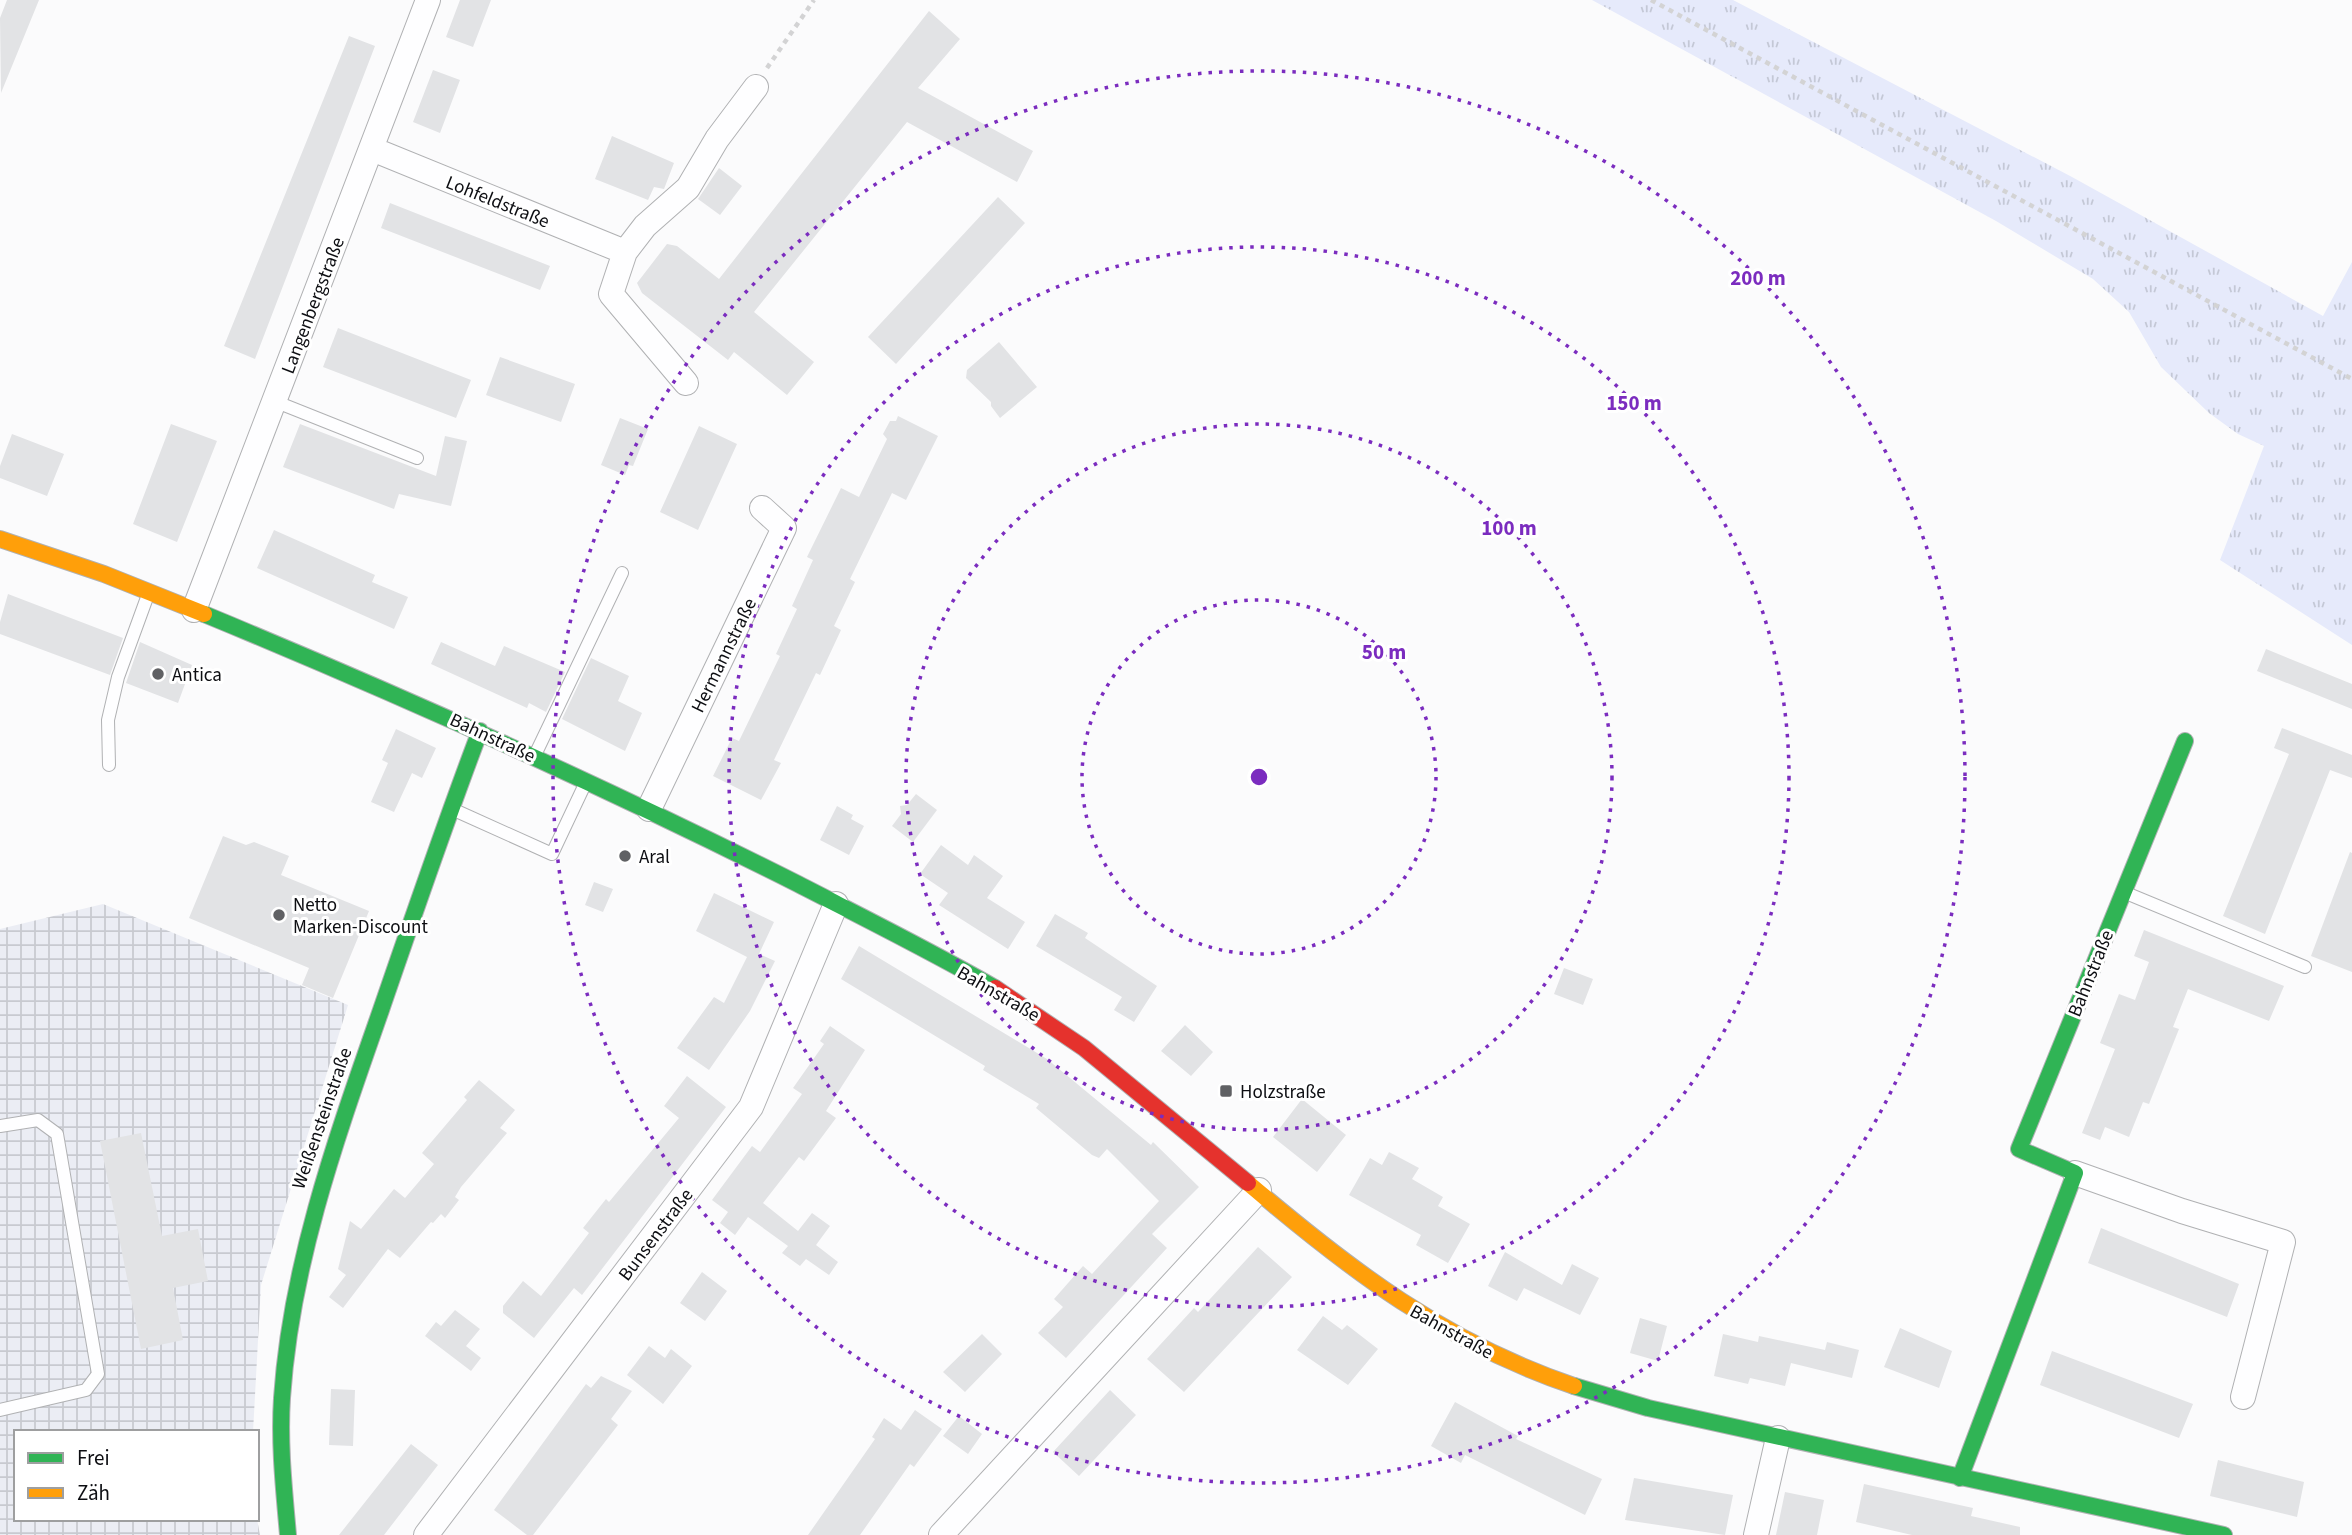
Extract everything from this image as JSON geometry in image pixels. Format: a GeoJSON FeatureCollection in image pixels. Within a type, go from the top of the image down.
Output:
{"type":"FeatureCollection","features":[{"type":"Feature","properties":{"kind":"main road","name":"Bahnstraße"},"geometry":{"type":"LineString","coordinates":[[0,539],[149,592],[480,731],[649,809],[996,988],[1038,1015],[1154,1101],[1352,1268],[1408,1308],[1482,1350],[1592,1394],[1778,1438],[2224,1535]]}},
{"type":"Feature","properties":{"kind":"main road","name":"Weißensteinstraße"},"geometry":{"type":"LineString","coordinates":[[288,1535],[281,1471],[282,1406],[287,1327],[303,1246],[326,1166],[480,731]]}},
{"type":"Feature","properties":{"kind":"main road","name":"Bahnstraße"},"geometry":{"type":"LineString","coordinates":[[2075,1173],[2019,1149],[2185,741]]}},
{"type":"Feature","properties":{"kind":"main road"},"geometry":{"type":"LineString","coordinates":[[1960,1478],[2075,1173]]}},
{"type":"Feature","properties":{"kind":"street","name":"Langenbergstraße"},"geometry":{"type":"LineString","coordinates":[[194,610],[428,0]]}},
{"type":"Feature","properties":{"kind":"street"},"geometry":{"type":"LineString","coordinates":[[686,383],[611,294],[625,252],[645,226],[688,188],[718,139],[756,87]]}},
{"type":"Feature","properties":{"kind":"street","name":"Lohfeldstraße"},"geometry":{"type":"LineString","coordinates":[[372,149],[625,252]]}},
{"type":"Feature","properties":{"kind":"street","name":"Hermannstraße"},"geometry":{"type":"LineString","coordinates":[[649,809],[784,528],[762,508]]}},
{"type":"Feature","properties":{"kind":"street","name":"Bunsenstraße"},"geometry":{"type":"LineString","coordinates":[[426,1535],[751,1107],[836,904]]}},
{"type":"Feature","properties":{"kind":"street","name":"Bahnstraße"},"geometry":{"type":"LineString","coordinates":[[2075,1173],[2182,1211],[2283,1241],[2243,1397]]}},
{"type":"Feature","properties":{"kind":"street"},"geometry":{"type":"LineString","coordinates":[[940,1535],[1259,1190]]}},
{"type":"Feature","properties":{"kind":"street"},"geometry":{"type":"LineString","coordinates":[[1756,1535],[1778,1438]]}},
{"type":"Feature","properties":{"kind":"lane"},"geometry":{"type":"LineString","coordinates":[[274,401],[417,458]]}},
{"type":"Feature","properties":{"kind":"lane"},"geometry":{"type":"LineString","coordinates":[[534,756],[622,573]]}},
{"type":"Feature","properties":{"kind":"lane"},"geometry":{"type":"LineString","coordinates":[[109,765],[108,720],[118,677],[149,592]]}},
{"type":"Feature","properties":{"kind":"lane"},"geometry":{"type":"LineString","coordinates":[[452,809],[552,854],[587,780]]}},
{"type":"Feature","properties":{"kind":"lane"},"geometry":{"type":"LineString","coordinates":[[2123,892],[2305,967]]}},
{"type":"Feature","properties":{"kind":"lane"},"geometry":{"type":"LineString","coordinates":[[0,1126],[38,1120],[57,1134],[98,1374],[86,1390],[0,1410]]}},
{"type":"Feature","properties":{"kind":"path"},"geometry":{"type":"LineString","coordinates":[[756,87],[814,0]]}},
{"type":"Feature","properties":{"kind":"path"},"geometry":{"type":"LineString","coordinates":[[1651,0],[2352,379]]}},
{"type":"Feature","properties":{"kind":"shaded area"},"geometry":{"type":"Polygon","coordinates":[[[103,904],[348,1005],[261,1285],[253,1430],[14,1430],[14,1521],[257,1521],[260,1535],[0,1535],[0,929],[103,904]]]}},
{"type":"Feature","properties":{"kind":"green space"},"geometry":{"type":"Polygon","coordinates":[[[1592,0],[1733,0],[2072,177],[2323,316],[2352,262],[2352,645],[2220,560],[2264,446],[2238,434],[2209,413],[2161,367],[2129,312],[2093,279],[1996,221],[1592,0]]]}},
{"type":"Feature","properties":{"kind":"building"},"geometry":{"type":"Polygon","coordinates":[[[7,0],[39,0],[1,93],[0,18],[7,0]]]}},
{"type":"Feature","properties":{"kind":"building"},"geometry":{"type":"Polygon","coordinates":[[[460,0],[491,0],[473,47],[446,37],[460,0]]]}},
{"type":"Feature","properties":{"kind":"building"},"geometry":{"type":"Polygon","coordinates":[[[929,11],[960,39],[918,88],[1033,151],[1017,182],[907,122],[754,312],[814,362],[787,395],[734,352],[728,360],[642,293],[637,283],[667,244],[677,246],[719,279],[929,11]]]}},
{"type":"Feature","properties":{"kind":"building"},"geometry":{"type":"Polygon","coordinates":[[[349,36],[375,46],[255,359],[224,346],[349,36]]]}},
{"type":"Feature","properties":{"kind":"building"},"geometry":{"type":"Polygon","coordinates":[[[433,70],[460,80],[440,133],[413,122],[433,70]]]}},
{"type":"Feature","properties":{"kind":"building"},"geometry":{"type":"Polygon","coordinates":[[[612,136],[674,163],[664,189],[654,187],[648,200],[595,179],[612,136]]]}},
{"type":"Feature","properties":{"kind":"building"},"geometry":{"type":"Polygon","coordinates":[[[719,168],[742,186],[720,215],[698,199],[719,168]]]}},
{"type":"Feature","properties":{"kind":"building"},"geometry":{"type":"Polygon","coordinates":[[[998,197],[1025,223],[896,364],[868,337],[998,197]]]}},
{"type":"Feature","properties":{"kind":"building"},"geometry":{"type":"Polygon","coordinates":[[[390,203],[550,266],[540,290],[381,228],[390,203]]]}},
{"type":"Feature","properties":{"kind":"building"},"geometry":{"type":"Polygon","coordinates":[[[338,328],[471,380],[456,418],[323,367],[338,328]]]}},
{"type":"Feature","properties":{"kind":"building"},"geometry":{"type":"Polygon","coordinates":[[[999,342],[1037,387],[1000,418],[991,402],[966,378],[967,370],[999,342]]]}},
{"type":"Feature","properties":{"kind":"building"},"geometry":{"type":"Polygon","coordinates":[[[500,357],[575,384],[561,422],[486,395],[500,357]]]}},
{"type":"Feature","properties":{"kind":"building"},"geometry":{"type":"Polygon","coordinates":[[[898,416],[938,436],[906,500],[892,493],[850,579],[855,582],[834,626],[841,630],[820,675],[816,673],[774,760],[781,763],[761,800],[713,776],[732,738],[739,741],[780,656],[776,654],[797,609],[792,606],[813,560],[807,557],[841,488],[859,497],[887,439],[883,434],[890,421],[896,421],[898,416]]]}},
{"type":"Feature","properties":{"kind":"building"},"geometry":{"type":"Polygon","coordinates":[[[620,418],[648,429],[633,466],[629,465],[625,475],[601,465],[620,418]]]}},
{"type":"Feature","properties":{"kind":"building"},"geometry":{"type":"Polygon","coordinates":[[[171,424],[217,441],[177,542],[133,524],[171,424]]]}},
{"type":"Feature","properties":{"kind":"building"},"geometry":{"type":"Polygon","coordinates":[[[300,424],[436,476],[445,436],[467,441],[451,506],[399,494],[394,509],[283,467],[300,424]]]}},
{"type":"Feature","properties":{"kind":"building"},"geometry":{"type":"Polygon","coordinates":[[[699,426],[737,444],[698,530],[660,512],[699,426]]]}},
{"type":"Feature","properties":{"kind":"building"},"geometry":{"type":"Polygon","coordinates":[[[12,434],[64,454],[47,496],[0,478],[0,466],[12,434]]]}},
{"type":"Feature","properties":{"kind":"building"},"geometry":{"type":"Polygon","coordinates":[[[274,530],[375,575],[372,582],[408,597],[394,629],[257,568],[274,530]]]}},
{"type":"Feature","properties":{"kind":"building"},"geometry":{"type":"Polygon","coordinates":[[[8,594],[123,638],[110,675],[0,634],[0,622],[8,594]]]}},
{"type":"Feature","properties":{"kind":"building","name":"Antica"},"geometry":{"type":"Polygon","coordinates":[[[140,642],[192,665],[178,703],[126,683],[140,642]]]}},
{"type":"Feature","properties":{"kind":"building"},"geometry":{"type":"Polygon","coordinates":[[[441,642],[495,666],[504,646],[565,672],[546,712],[529,703],[527,708],[431,664],[441,642]]]}},
{"type":"Feature","properties":{"kind":"building"},"geometry":{"type":"Polygon","coordinates":[[[2266,649],[2352,684],[2352,709],[2257,671],[2266,649]]]}},
{"type":"Feature","properties":{"kind":"building"},"geometry":{"type":"Polygon","coordinates":[[[591,658],[629,676],[618,701],[642,713],[625,751],[562,719],[591,658]]]}},
{"type":"Feature","properties":{"kind":"building"},"geometry":{"type":"Polygon","coordinates":[[[2282,728],[2352,755],[2352,778],[2330,770],[2265,934],[2223,916],[2289,754],[2274,748],[2282,728]]]}},
{"type":"Feature","properties":{"kind":"building"},"geometry":{"type":"Polygon","coordinates":[[[396,729],[436,748],[422,778],[412,773],[394,812],[371,802],[388,763],[382,760],[396,729]]]}},
{"type":"Feature","properties":{"kind":"building"},"geometry":{"type":"Polygon","coordinates":[[[916,794],[937,810],[913,842],[892,826],[901,814],[900,806],[907,805],[916,794]]]}},
{"type":"Feature","properties":{"kind":"building"},"geometry":{"type":"Polygon","coordinates":[[[837,806],[853,815],[851,819],[864,826],[849,855],[820,840],[837,806]]]}},
{"type":"Feature","properties":{"kind":"building","name":"Netto Marken-Discount"},"geometry":{"type":"Polygon","coordinates":[[[223,836],[246,845],[254,842],[289,856],[281,875],[369,911],[333,998],[302,985],[309,968],[189,918],[223,836]]]}},
{"type":"Feature","properties":{"kind":"building"},"geometry":{"type":"Polygon","coordinates":[[[941,845],[968,865],[974,855],[1003,876],[987,898],[1025,922],[1008,949],[939,905],[948,893],[920,874],[941,845]]]}},
{"type":"Feature","properties":{"kind":"building"},"geometry":{"type":"Polygon","coordinates":[[[2350,852],[2352,853],[2352,972],[2311,956],[2350,852]]]}},
{"type":"Feature","properties":{"kind":"building"},"geometry":{"type":"Polygon","coordinates":[[[594,882],[613,889],[603,912],[585,905],[594,882]]]}},
{"type":"Feature","properties":{"kind":"building"},"geometry":{"type":"Polygon","coordinates":[[[714,893],[774,922],[759,954],[775,961],[750,1011],[709,1070],[677,1048],[714,997],[724,1003],[747,957],[696,931],[714,893]]]}},
{"type":"Feature","properties":{"kind":"building"},"geometry":{"type":"Polygon","coordinates":[[[1055,914],[1088,933],[1085,938],[1157,986],[1134,1022],[1114,1010],[1122,997],[1036,946],[1055,914]]]}},
{"type":"Feature","properties":{"kind":"building"},"geometry":{"type":"Polygon","coordinates":[[[2144,930],[2284,986],[2269,1021],[2188,989],[2173,1027],[2179,1029],[2149,1104],[2143,1102],[2129,1137],[2105,1127],[2100,1140],[2082,1133],[2115,1049],[2100,1043],[2119,994],[2135,1000],[2149,962],[2134,956],[2144,930]]]}},
{"type":"Feature","properties":{"kind":"building"},"geometry":{"type":"Polygon","coordinates":[[[859,946],[1047,1059],[1151,1145],[1153,1142],[1199,1187],[1152,1234],[1167,1248],[1066,1358],[1038,1333],[1063,1307],[1054,1299],[1083,1266],[1092,1274],[1159,1201],[1107,1149],[1099,1158],[1092,1155],[1036,1108],[1039,1104],[983,1070],[985,1066],[841,979],[859,946]]]}},
{"type":"Feature","properties":{"kind":"building"},"geometry":{"type":"Polygon","coordinates":[[[1564,968],[1593,979],[1583,1005],[1554,994],[1564,968]]]}},
{"type":"Feature","properties":{"kind":"building"},"geometry":{"type":"Polygon","coordinates":[[[1185,1025],[1213,1052],[1191,1076],[1161,1051],[1185,1025]]]}},
{"type":"Feature","properties":{"kind":"building"},"geometry":{"type":"Polygon","coordinates":[[[830,1026],[865,1050],[826,1111],[836,1118],[804,1161],[799,1157],[763,1203],[798,1231],[812,1213],[830,1226],[816,1245],[838,1262],[829,1275],[806,1259],[800,1266],[782,1253],[788,1246],[748,1217],[735,1235],[720,1223],[728,1212],[712,1200],[752,1146],[760,1152],[802,1094],[793,1088],[824,1044],[820,1041],[830,1026]]]}},
{"type":"Feature","properties":{"kind":"building"},"geometry":{"type":"Polygon","coordinates":[[[687,1076],[726,1107],[582,1295],[574,1288],[534,1338],[503,1313],[503,1306],[523,1281],[541,1296],[589,1233],[583,1228],[606,1199],[609,1202],[679,1118],[664,1106],[687,1076]]]}},
{"type":"Feature","properties":{"kind":"building"},"geometry":{"type":"Polygon","coordinates":[[[479,1080],[515,1110],[500,1128],[507,1133],[461,1187],[455,1197],[459,1200],[445,1218],[441,1214],[431,1222],[400,1258],[388,1249],[343,1308],[329,1297],[346,1275],[338,1269],[350,1221],[361,1229],[394,1189],[405,1198],[434,1164],[422,1153],[467,1100],[464,1097],[479,1080]]]}},
{"type":"Feature","properties":{"kind":"building"},"geometry":{"type":"Polygon","coordinates":[[[1302,1099],[1346,1135],[1317,1172],[1273,1137],[1302,1099]]]}},
{"type":"Feature","properties":{"kind":"building"},"geometry":{"type":"Polygon","coordinates":[[[141,1133],[162,1236],[198,1229],[208,1281],[173,1288],[183,1340],[141,1349],[100,1141],[141,1133]]]}},
{"type":"Feature","properties":{"kind":"building"},"geometry":{"type":"Polygon","coordinates":[[[1389,1152],[1419,1168],[1412,1179],[1443,1197],[1438,1206],[1470,1224],[1448,1263],[1416,1245],[1421,1235],[1349,1195],[1370,1158],[1382,1165],[1389,1152]]]}},
{"type":"Feature","properties":{"kind":"building"},"geometry":{"type":"Polygon","coordinates":[[[2101,1228],[2239,1284],[2227,1317],[2088,1263],[2101,1228]]]}},
{"type":"Feature","properties":{"kind":"building"},"geometry":{"type":"Polygon","coordinates":[[[1258,1247],[1292,1277],[1184,1392],[1147,1359],[1194,1308],[1198,1312],[1258,1247]]]}},
{"type":"Feature","properties":{"kind":"building"},"geometry":{"type":"Polygon","coordinates":[[[1505,1252],[1562,1285],[1572,1264],[1599,1278],[1580,1315],[1524,1288],[1517,1301],[1488,1286],[1505,1252]]]}},
{"type":"Feature","properties":{"kind":"building"},"geometry":{"type":"Polygon","coordinates":[[[702,1272],[727,1291],[705,1321],[680,1303],[702,1272]]]}},
{"type":"Feature","properties":{"kind":"building"},"geometry":{"type":"Polygon","coordinates":[[[455,1310],[480,1329],[466,1346],[481,1358],[471,1371],[425,1336],[436,1322],[441,1326],[455,1310]]]}},
{"type":"Feature","properties":{"kind":"building"},"geometry":{"type":"Polygon","coordinates":[[[1323,1316],[1342,1330],[1347,1325],[1378,1349],[1348,1385],[1297,1350],[1323,1316]]]}},
{"type":"Feature","properties":{"kind":"building"},"geometry":{"type":"Polygon","coordinates":[[[1640,1318],[1667,1326],[1658,1361],[1630,1353],[1640,1318]]]}},
{"type":"Feature","properties":{"kind":"building"},"geometry":{"type":"Polygon","coordinates":[[[1900,1328],[1952,1351],[1939,1388],[1884,1367],[1900,1328]]]}},
{"type":"Feature","properties":{"kind":"building"},"geometry":{"type":"Polygon","coordinates":[[[982,1334],[1002,1354],[965,1392],[943,1372],[982,1334]]]}},
{"type":"Feature","properties":{"kind":"building"},"geometry":{"type":"Polygon","coordinates":[[[1723,1334],[1758,1342],[1759,1336],[1825,1350],[1827,1342],[1859,1350],[1852,1378],[1791,1363],[1785,1386],[1750,1378],[1748,1384],[1714,1376],[1723,1334]]]}},
{"type":"Feature","properties":{"kind":"building"},"geometry":{"type":"Polygon","coordinates":[[[649,1346],[665,1358],[671,1349],[692,1366],[663,1404],[627,1375],[649,1346]]]}},
{"type":"Feature","properties":{"kind":"building"},"geometry":{"type":"Polygon","coordinates":[[[2052,1351],[2193,1404],[2179,1438],[2040,1385],[2052,1351]]]}},
{"type":"Feature","properties":{"kind":"building"},"geometry":{"type":"Polygon","coordinates":[[[601,1376],[632,1391],[611,1419],[618,1425],[533,1535],[527,1535],[494,1510],[586,1384],[591,1388],[601,1376]]]}},
{"type":"Feature","properties":{"kind":"building"},"geometry":{"type":"Polygon","coordinates":[[[331,1389],[355,1390],[353,1446],[329,1445],[331,1389]]]}},
{"type":"Feature","properties":{"kind":"building"},"geometry":{"type":"Polygon","coordinates":[[[1110,1390],[1136,1415],[1079,1476],[1053,1452],[1110,1390]]]}},
{"type":"Feature","properties":{"kind":"building"},"geometry":{"type":"Polygon","coordinates":[[[1455,1402],[1518,1436],[1516,1439],[1602,1479],[1585,1515],[1465,1455],[1461,1463],[1431,1446],[1455,1402]]]}},
{"type":"Feature","properties":{"kind":"building"},"geometry":{"type":"Polygon","coordinates":[[[915,1410],[942,1429],[914,1467],[910,1464],[860,1535],[808,1535],[875,1439],[872,1437],[884,1418],[901,1430],[915,1410]]]}},
{"type":"Feature","properties":{"kind":"building"},"geometry":{"type":"Polygon","coordinates":[[[959,1416],[982,1434],[968,1454],[943,1436],[959,1416]]]}},
{"type":"Feature","properties":{"kind":"building"},"geometry":{"type":"Polygon","coordinates":[[[411,1444],[438,1465],[384,1535],[339,1535],[411,1444]]]}},
{"type":"Feature","properties":{"kind":"building"},"geometry":{"type":"Polygon","coordinates":[[[2218,1460],[2304,1482],[2297,1517],[2210,1496],[2218,1460]]]}},
{"type":"Feature","properties":{"kind":"building"},"geometry":{"type":"Polygon","coordinates":[[[1634,1478],[1733,1495],[1725,1535],[1625,1520],[1634,1478]]]}},
{"type":"Feature","properties":{"kind":"building"},"geometry":{"type":"Polygon","coordinates":[[[1864,1484],[1973,1508],[1971,1516],[2020,1527],[2020,1535],[1912,1535],[1856,1522],[1864,1484]]]}},
{"type":"Feature","properties":{"kind":"building"},"geometry":{"type":"Polygon","coordinates":[[[1785,1492],[1824,1500],[1817,1535],[1776,1535],[1785,1492]]]}},
{"type":"Feature","properties":{"kind":"traffic: fast"},"geometry":{"type":"LineString","coordinates":[[204,614],[354,677],[577,777],[798,884],[995,988]]}},
{"type":"Feature","properties":{"kind":"traffic: fast"},"geometry":{"type":"LineString","coordinates":[[288,1535],[282,1449],[282,1398],[295,1298],[306,1249],[348,1105],[480,731]]}},
{"type":"Feature","properties":{"kind":"traffic: fast"},"geometry":{"type":"LineString","coordinates":[[1960,1478],[2075,1173],[2019,1149],[2185,741]]}},
{"type":"Feature","properties":{"kind":"traffic: fast"},"geometry":{"type":"LineString","coordinates":[[1574,1386],[1648,1408],[2224,1535]]}},
{"type":"Feature","properties":{"kind":"traffic: slow"},"geometry":{"type":"LineString","coordinates":[[0,539],[104,574],[204,614]]}},
{"type":"Feature","properties":{"kind":"traffic: slow"},"geometry":{"type":"LineString","coordinates":[[1248,1183],[1362,1274],[1441,1326],[1527,1368],[1574,1386]]}},
{"type":"Feature","properties":{"kind":"traffic: jam"},"geometry":{"type":"LineString","coordinates":[[995,988],[1084,1048],[1248,1183]]}},
{"type":"Feature","properties":{"kind":"place","name":"Antica"},"geometry":{"type":"Point","coordinates":[158,674]}},
{"type":"Feature","properties":{"kind":"place","name":"Aral"},"geometry":{"type":"Point","coordinates":[625,856]}},
{"type":"Feature","properties":{"kind":"place","name":"Netto Marken-Discount"},"geometry":{"type":"Point","coordinates":[279,915]}},
{"type":"Feature","properties":{"kind":"place","name":"Holzstraße"},"geometry":{"type":"Point","coordinates":[1226,1091]}}]}
